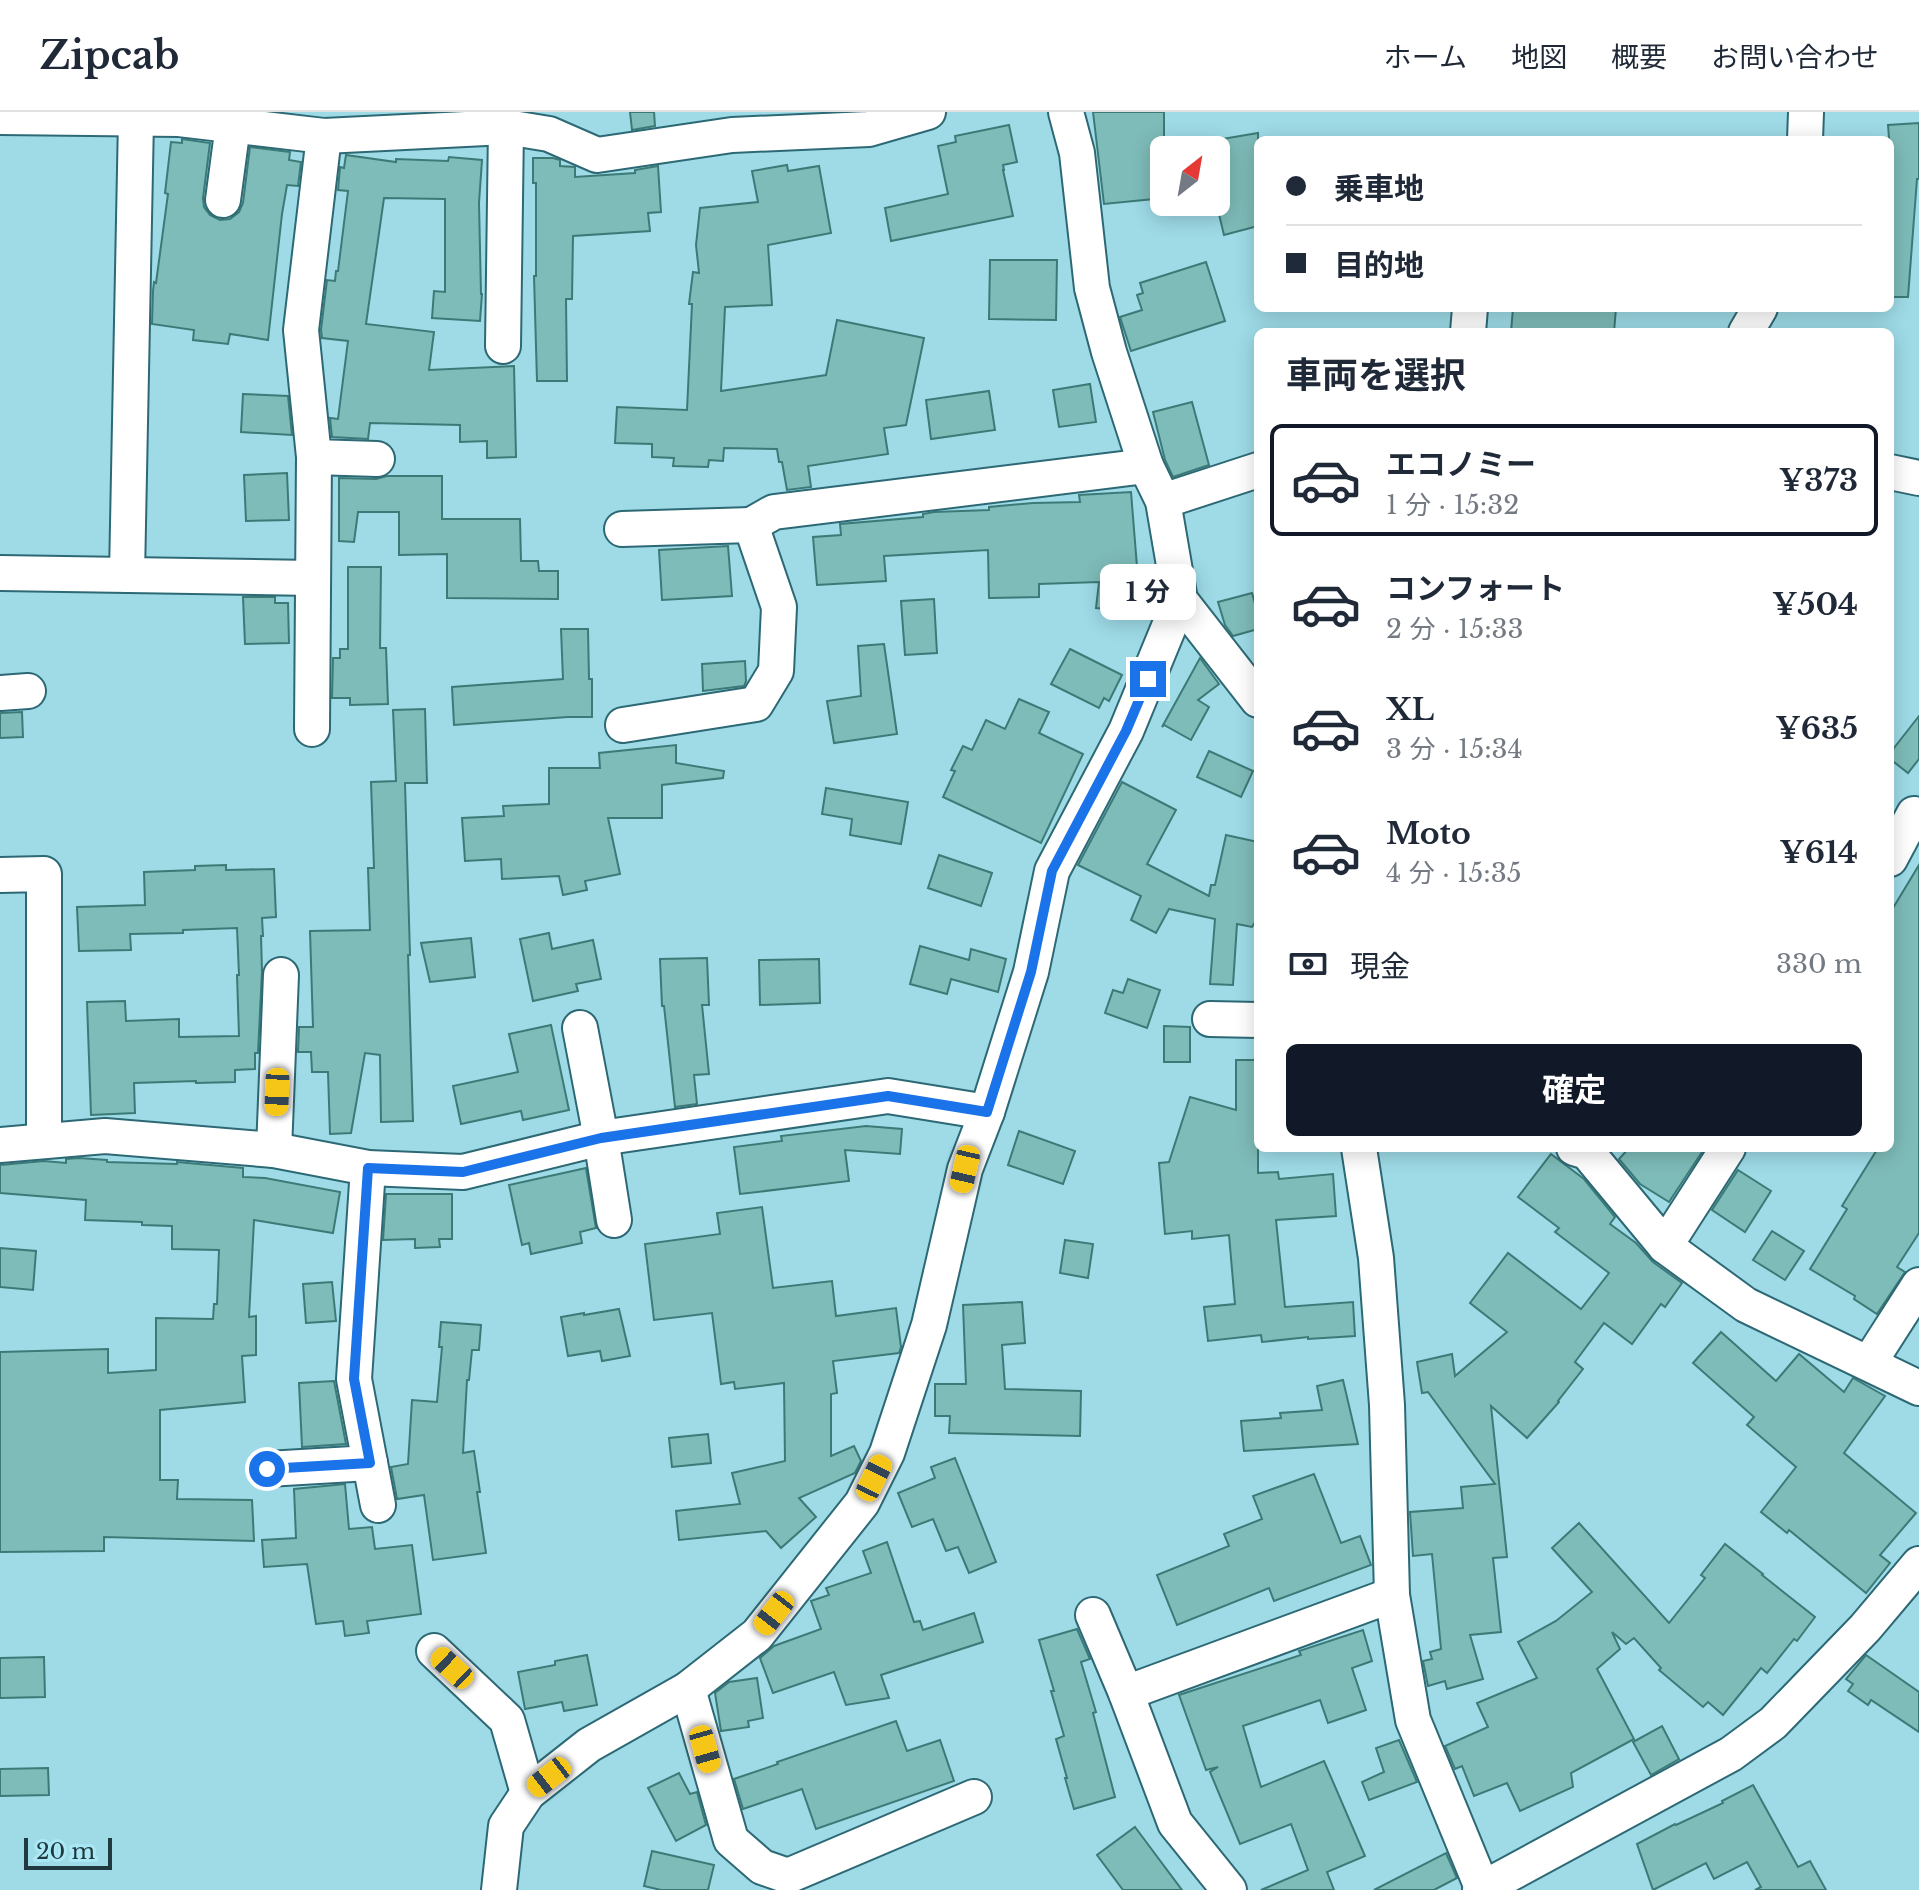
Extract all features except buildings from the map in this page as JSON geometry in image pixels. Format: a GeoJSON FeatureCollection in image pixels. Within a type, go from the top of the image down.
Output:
{"type":"FeatureCollection","features":[{"type":"Feature","properties":{"kind":"street"},"geometry":{"type":"LineString","coordinates":[[0,117],[136,119],[180,116],[324,136],[506,127],[549,134],[597,155],[732,135],[778,122],[869,129],[928,112]]}},
{"type":"Feature","properties":{"kind":"street"},"geometry":{"type":"LineString","coordinates":[[1066,112],[1077,153],[1092,288],[1146,466],[1163,501],[1180,600],[1254,695]]}},
{"type":"Feature","properties":{"kind":"street"},"geometry":{"type":"LineString","coordinates":[[1805,136],[1806,112]]}},
{"type":"Feature","properties":{"kind":"street"},"geometry":{"type":"LineString","coordinates":[[127,575],[136,119]]}},
{"type":"Feature","properties":{"kind":"street"},"geometry":{"type":"LineString","coordinates":[[223,200],[233,125]]}},
{"type":"Feature","properties":{"kind":"street"},"geometry":{"type":"LineString","coordinates":[[503,346],[506,127]]}},
{"type":"Feature","properties":{"kind":"street"},"geometry":{"type":"LineString","coordinates":[[312,729],[314,457],[301,330],[324,136]]}},
{"type":"Feature","properties":{"kind":"street"},"geometry":{"type":"LineString","coordinates":[[314,457],[377,459]]}},
{"type":"Feature","properties":{"kind":"street"},"geometry":{"type":"LineString","coordinates":[[622,529],[751,525],[774,512],[1146,466]]}},
{"type":"Feature","properties":{"kind":"street"},"geometry":{"type":"LineString","coordinates":[[1163,501],[1254,471]]}},
{"type":"Feature","properties":{"kind":"street"},"geometry":{"type":"LineString","coordinates":[[1894,473],[1919,478]]}},
{"type":"Feature","properties":{"kind":"street"},"geometry":{"type":"LineString","coordinates":[[623,725],[756,704],[776,671],[779,607],[751,525]]}},
{"type":"Feature","properties":{"kind":"street"},"geometry":{"type":"LineString","coordinates":[[0,573],[313,578]]}},
{"type":"Feature","properties":{"kind":"street"},"geometry":{"type":"LineString","coordinates":[[499,1890],[506,1826],[528,1793],[589,1745],[688,1689],[757,1635],[862,1503],[887,1453],[924,1339],[965,1169],[987,1112],[1031,972],[1052,871],[1126,731],[1180,600]]}},
{"type":"Feature","properties":{"kind":"street"},"geometry":{"type":"LineString","coordinates":[[1894,852],[1914,814]]}},
{"type":"Feature","properties":{"kind":"street"},"geometry":{"type":"LineString","coordinates":[[0,875],[44,874],[44,1141]]}},
{"type":"Feature","properties":{"kind":"street"},"geometry":{"type":"LineString","coordinates":[[274,1150],[281,975]]}},
{"type":"Feature","properties":{"kind":"street"},"geometry":{"type":"LineString","coordinates":[[1210,1019],[1254,1020]]}},
{"type":"Feature","properties":{"kind":"street"},"geometry":{"type":"LineString","coordinates":[[580,1028],[614,1220]]}},
{"type":"Feature","properties":{"kind":"street"},"geometry":{"type":"LineString","coordinates":[[0,1145],[105,1136],[274,1150],[368,1168],[463,1172],[601,1138],[888,1096],[987,1112]]}},
{"type":"Feature","properties":{"kind":"street"},"geometry":{"type":"LineString","coordinates":[[1360,1152],[1376,1258],[1387,1405],[1392,1595],[1413,1720],[1481,1890],[1731,1754],[1773,1723],[1865,1628],[1919,1564]]}},
{"type":"Feature","properties":{"kind":"street"},"geometry":{"type":"LineString","coordinates":[[1587,1152],[1665,1246],[1746,1305],[1919,1388]]}},
{"type":"Feature","properties":{"kind":"street"},"geometry":{"type":"LineString","coordinates":[[1665,1246],[1725,1152]]}},
{"type":"Feature","properties":{"kind":"street"},"geometry":{"type":"LineString","coordinates":[[368,1168],[354,1379],[378,1505]]}},
{"type":"Feature","properties":{"kind":"street"},"geometry":{"type":"LineString","coordinates":[[1869,1363],[1919,1285]]}},
{"type":"Feature","properties":{"kind":"street"},"geometry":{"type":"LineString","coordinates":[[267,1469],[370,1463]]}},
{"type":"Feature","properties":{"kind":"street"},"geometry":{"type":"LineString","coordinates":[[1126,1693],[1392,1595]]}},
{"type":"Feature","properties":{"kind":"street"},"geometry":{"type":"LineString","coordinates":[[1093,1615],[1175,1823],[1229,1890]]}},
{"type":"Feature","properties":{"kind":"street"},"geometry":{"type":"LineString","coordinates":[[434,1651],[507,1720],[528,1793]]}},
{"type":"Feature","properties":{"kind":"street"},"geometry":{"type":"LineString","coordinates":[[688,1689],[731,1840],[762,1867],[788,1876],[974,1797]]}},
{"type":"Feature","properties":{"kind":"route"},"geometry":{"type":"LineString","coordinates":[[267,1469],[370,1463],[354,1379],[368,1168],[463,1172],[601,1138],[888,1096],[987,1112],[1031,972],[1052,871],[1126,731],[1148,679]]}}]}
